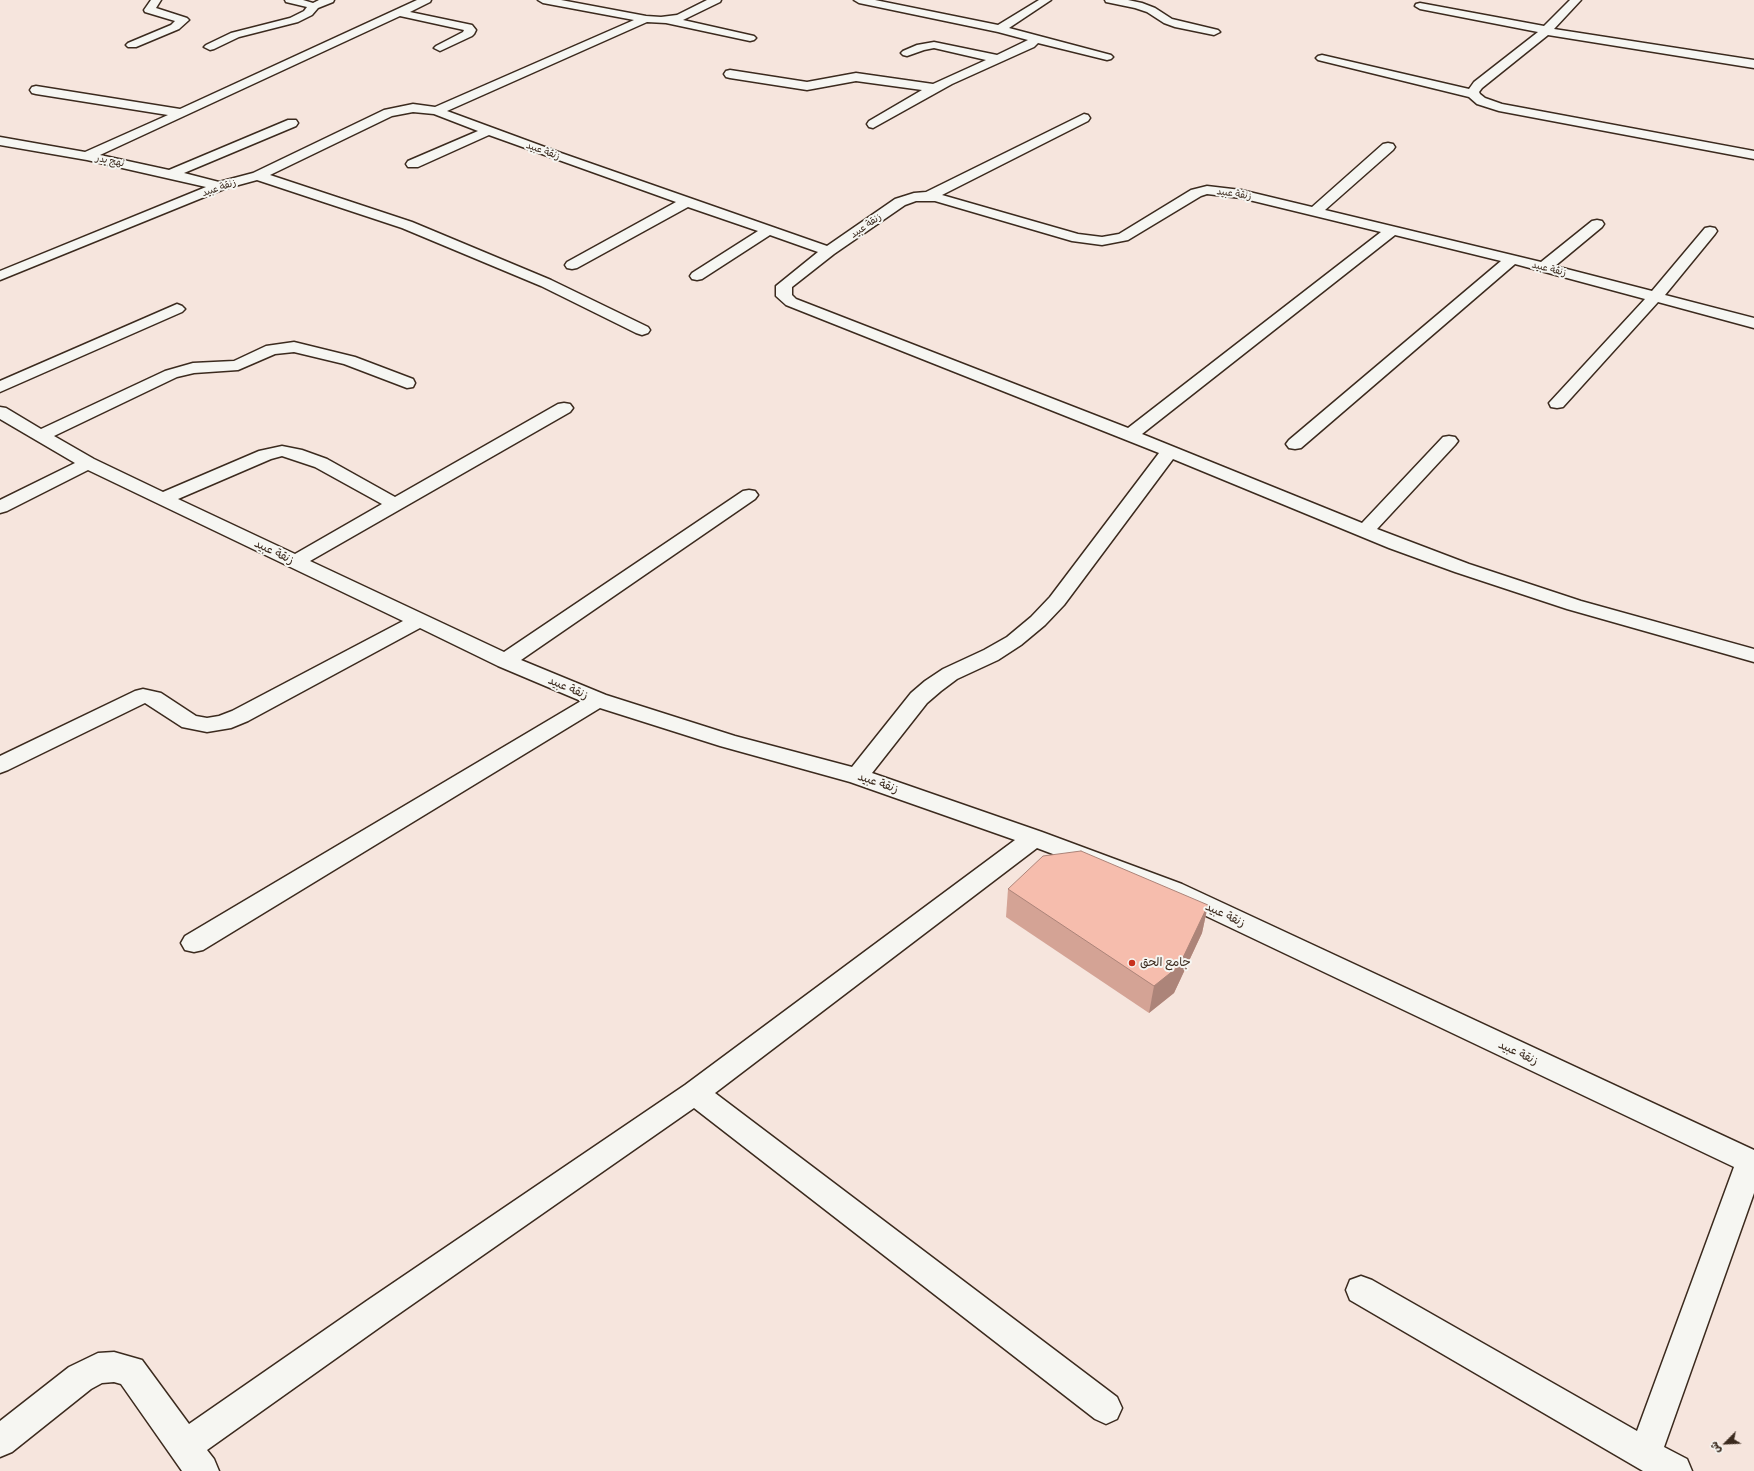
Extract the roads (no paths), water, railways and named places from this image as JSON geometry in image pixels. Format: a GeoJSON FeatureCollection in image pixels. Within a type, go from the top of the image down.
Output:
{"type":"FeatureCollection","features":[{"type":"Feature","properties":{"kind":"street"},"geometry":{"type":"LineString","coordinates":[[132,45],[175,26],[183,20],[156,14],[149,10],[156,0]]}},
{"type":"Feature","properties":{"kind":"street"},"geometry":{"type":"LineString","coordinates":[[290,0],[314,6]]}},
{"type":"Feature","properties":{"kind":"street"},"geometry":{"type":"LineString","coordinates":[[210,47],[235,35],[294,20],[308,13],[314,6],[329,0]]}},
{"type":"Feature","properties":{"kind":"street"},"geometry":{"type":"LineString","coordinates":[[87,156],[266,75],[426,0]]}},
{"type":"Feature","properties":{"kind":"street"},"geometry":{"type":"LineString","coordinates":[[543,0],[646,19],[668,20],[750,38]]}},
{"type":"Feature","properties":{"kind":"street"},"geometry":{"type":"LineString","coordinates":[[668,20],[679,18],[716,0]]}},
{"type":"Feature","properties":{"kind":"street"},"geometry":{"type":"LineString","coordinates":[[859,0],[1000,29],[1107,57]]}},
{"type":"Feature","properties":{"kind":"street"},"geometry":{"type":"LineString","coordinates":[[1000,29],[1046,0]]}},
{"type":"Feature","properties":{"kind":"street"},"geometry":{"type":"LineString","coordinates":[[1110,0],[1138,5],[1150,10],[1168,21],[1179,25],[1214,32]]}},
{"type":"Feature","properties":{"kind":"street"},"geometry":{"type":"LineString","coordinates":[[1474,94],[1474,90],[1478,85],[1546,30],[1576,0]]}},
{"type":"Feature","properties":{"kind":"street"},"geometry":{"type":"LineString","coordinates":[[1420,6],[1546,30],[1754,64]]}},
{"type":"Feature","properties":{"kind":"street"},"geometry":{"type":"LineString","coordinates":[[399,13],[468,27],[470,30],[468,34],[440,48]]}},
{"type":"Feature","properties":{"kind":"street"},"geometry":{"type":"LineString","coordinates":[[436,111],[646,19]]}},
{"type":"Feature","properties":{"kind":"street"},"geometry":{"type":"LineString","coordinates":[[873,124],[906,103],[1030,44],[1036,39]]}},
{"type":"Feature","properties":{"kind":"street"},"geometry":{"type":"LineString","coordinates":[[907,53],[921,47],[934,45],[997,59]]}},
{"type":"Feature","properties":{"kind":"street"},"geometry":{"type":"LineString","coordinates":[[1322,58],[1344,68],[1474,94],[1481,101],[1499,107],[1754,155]]}},
{"type":"Feature","properties":{"kind":"street"},"geometry":{"type":"LineString","coordinates":[[730,74],[807,86],[856,77],[936,88]]}},
{"type":"Feature","properties":{"kind":"street"},"geometry":{"type":"LineString","coordinates":[[36,90],[181,113]]}},
{"type":"Feature","properties":{"kind":"street","name":"زنقة عبيد"},"geometry":{"type":"LineString","coordinates":[[0,276],[220,186],[258,176],[388,113],[413,108],[436,111],[556,156],[829,251],[900,202],[914,197],[929,196],[1092,241],[1111,240],[1123,236],[1188,196],[1207,190],[1241,194],[1512,259],[1754,323]]}},
{"type":"Feature","properties":{"kind":"street"},"geometry":{"type":"LineString","coordinates":[[929,196],[1084,118]]}},
{"type":"Feature","properties":{"kind":"street"},"geometry":{"type":"LineString","coordinates":[[170,174],[292,122]]}},
{"type":"Feature","properties":{"kind":"street"},"geometry":{"type":"LineString","coordinates":[[413,164],[489,131]]}},
{"type":"Feature","properties":{"kind":"street","name":"نهج بدر"},"geometry":{"type":"LineString","coordinates":[[0,142],[87,156],[220,186]]}},
{"type":"Feature","properties":{"kind":"street"},"geometry":{"type":"LineString","coordinates":[[1314,212],[1388,147]]}},
{"type":"Feature","properties":{"kind":"street"},"geometry":{"type":"LineString","coordinates":[[258,176],[407,225],[546,283],[642,330]]}},
{"type":"Feature","properties":{"kind":"street"},"geometry":{"type":"LineString","coordinates":[[572,265],[688,201]]}},
{"type":"Feature","properties":{"kind":"street"},"geometry":{"type":"LineString","coordinates":[[1544,267],[1597,224]]}},
{"type":"Feature","properties":{"kind":"street"},"geometry":{"type":"LineString","coordinates":[[697,276],[769,230]]}},
{"type":"Feature","properties":{"kind":"street"},"geometry":{"type":"LineString","coordinates":[[1130,435],[1392,231]]}},
{"type":"Feature","properties":{"kind":"street"},"geometry":{"type":"LineString","coordinates":[[1557,403],[1656,296],[1710,231]]}},
{"type":"Feature","properties":{"kind":"street"},"geometry":{"type":"LineString","coordinates":[[829,251],[784,286],[784,296],[791,302],[1130,435],[1365,531],[1462,568],[1526,590],[1754,656]]}},
{"type":"Feature","properties":{"kind":"street"},"geometry":{"type":"LineString","coordinates":[[1294,444],[1512,259]]}},
{"type":"Feature","properties":{"kind":"street"},"geometry":{"type":"LineString","coordinates":[[0,387],[177,309]]}},
{"type":"Feature","properties":{"kind":"street"},"geometry":{"type":"LineString","coordinates":[[40,436],[171,374],[193,368],[238,365],[272,349],[294,347],[349,360],[407,383]]}},
{"type":"Feature","properties":{"kind":"street"},"geometry":{"type":"LineString","coordinates":[[294,562],[564,408]]}},
{"type":"Feature","properties":{"kind":"street","name":"زنقة عبيد"},"geometry":{"type":"LineString","coordinates":[[0,412],[88,463],[505,661],[598,700],[728,741],[858,776],[1034,838],[1173,890],[1752,1162]]}},
{"type":"Feature","properties":{"kind":"street"},"geometry":{"type":"LineString","coordinates":[[1365,531],[1449,441]]}},
{"type":"Feature","properties":{"kind":"street"},"geometry":{"type":"LineString","coordinates":[[162,499],[265,455],[282,451],[296,454],[321,463],[395,504]]}},
{"type":"Feature","properties":{"kind":"street"},"geometry":{"type":"LineString","coordinates":[[858,776],[919,698],[950,674],[992,655],[1014,641],[1038,621],[1057,601],[1170,451]]}},
{"type":"Feature","properties":{"kind":"street"},"geometry":{"type":"LineString","coordinates":[[0,507],[88,463]]}},
{"type":"Feature","properties":{"kind":"street"},"geometry":{"type":"LineString","coordinates":[[505,661],[749,495]]}},
{"type":"Feature","properties":{"kind":"street"},"geometry":{"type":"LineString","coordinates":[[0,766],[105,713],[143,696],[153,698],[190,722],[207,726],[223,722],[240,716],[418,621]]}},
{"type":"Feature","properties":{"kind":"street"},"geometry":{"type":"LineString","coordinates":[[194,943],[598,700]]}},
{"type":"Feature","properties":{"kind":"street"},"geometry":{"type":"LineString","coordinates":[[0,1441],[80,1378],[98,1368],[114,1367],[131,1371],[193,1459],[379,1310],[695,1094],[1034,838]]}},
{"type":"Feature","properties":{"kind":"street"},"geometry":{"type":"LineString","coordinates":[[695,1094],[1106,1408]]}},
{"type":"Feature","properties":{"kind":"street"},"geometry":{"type":"LineString","coordinates":[[1646,1454],[1752,1162]]}},
{"type":"Feature","properties":{"kind":"street"},"geometry":{"type":"LineString","coordinates":[[1361,1290],[1675,1471]]}},
{"type":"Feature","properties":{"kind":"place","name":"جامع الحق"},"geometry":{"type":"Point","coordinates":[1132,963]}}]}
